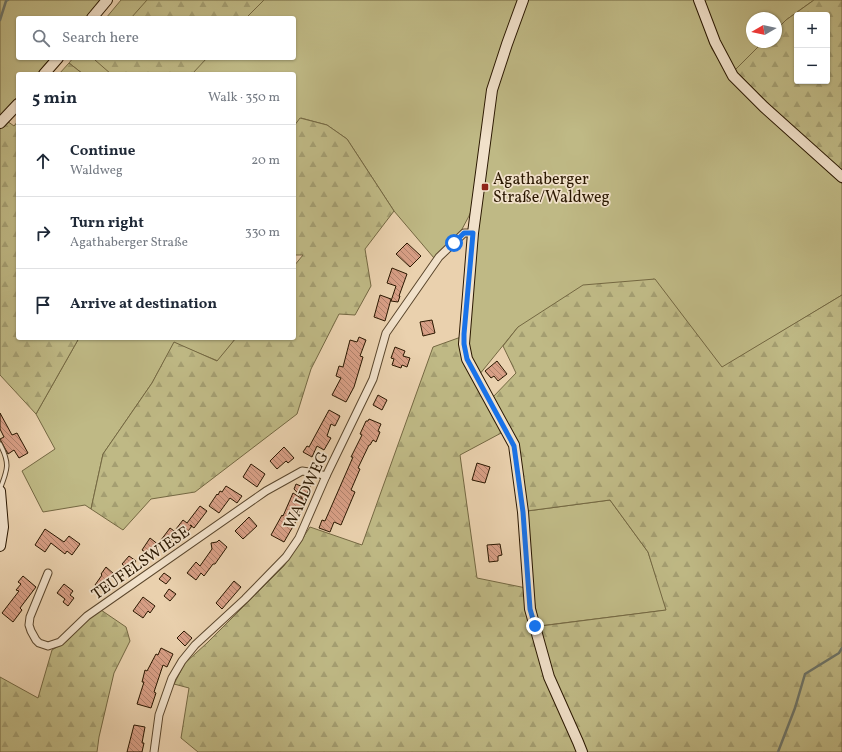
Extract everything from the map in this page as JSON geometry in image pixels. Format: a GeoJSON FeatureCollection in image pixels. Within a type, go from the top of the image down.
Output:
{"type":"FeatureCollection","features":[{"type":"Feature","properties":{"kind":"street"},"geometry":{"type":"LineString","coordinates":[[94,16],[107,0]]}},
{"type":"Feature","properties":{"kind":"street"},"geometry":{"type":"LineString","coordinates":[[523,0],[492,90],[473,233],[464,334],[465,352],[467,359],[514,446],[523,512],[530,609],[549,677],[582,752]]}},
{"type":"Feature","properties":{"kind":"street"},"geometry":{"type":"LineString","coordinates":[[699,0],[715,42],[733,76],[764,107],[842,177]]}},
{"type":"Feature","properties":{"kind":"street"},"geometry":{"type":"LineString","coordinates":[[46,72],[56,60]]}},
{"type":"Feature","properties":{"kind":"street"},"geometry":{"type":"LineString","coordinates":[[0,123],[16,106]]}},
{"type":"Feature","properties":{"kind":"street","name":"WALDWEG"},"geometry":{"type":"LineString","coordinates":[[154,752],[159,714],[172,678],[182,661],[195,645],[245,599],[286,557],[299,538],[326,476],[373,379],[386,334],[439,257],[464,233],[473,233]]}},
{"type":"Feature","properties":{"kind":"street","name":"TEUFELSWIESE"},"geometry":{"type":"LineString","coordinates":[[48,573],[30,617],[29,625],[36,640],[39,643],[48,646],[60,642],[87,616],[266,491],[302,471],[326,476]]}},
{"type":"Feature","properties":{"kind":"street"},"geometry":{"type":"LineString","coordinates":[[0,490],[2,512],[1,540]]}},
{"type":"Feature","properties":{"kind":"lane"},"geometry":{"type":"LineString","coordinates":[[0,444],[8,460],[6,474],[0,490]]}},
{"type":"Feature","properties":{"kind":"green space"},"geometry":{"type":"Polygon","coordinates":[[[0,0],[101,0],[87,16],[16,16],[16,60],[49,60],[39,72],[16,72],[16,98],[0,116],[0,0]]]}},
{"type":"Feature","properties":{"kind":"green space"},"geometry":{"type":"Polygon","coordinates":[[[121,0],[519,0],[503,42],[474,204],[461,231],[434,258],[394,211],[347,139],[327,125],[301,118],[296,124],[296,72],[80,72],[69,63],[71,60],[296,60],[296,16],[108,16],[121,0]]]}},
{"type":"Feature","properties":{"kind":"green space"},"geometry":{"type":"Polygon","coordinates":[[[147,0],[264,0],[248,16],[133,16],[147,0]]]}},
{"type":"Feature","properties":{"kind":"green space"},"geometry":{"type":"Polygon","coordinates":[[[526,0],[694,0],[712,49],[732,81],[842,184],[842,295],[722,368],[654,279],[518,327],[479,375],[471,359],[467,332],[479,220],[496,92],[526,0]]]}},
{"type":"Feature","properties":{"kind":"green space"},"geometry":{"type":"Polygon","coordinates":[[[703,0],[814,0],[797,12],[794,12],[794,14],[782,24],[782,12],[746,12],[746,48],[757,48],[735,70],[714,29],[703,0]]]}},
{"type":"Feature","properties":{"kind":"green space"},"geometry":{"type":"Polygon","coordinates":[[[814,0],[842,0],[842,171],[771,107],[735,70],[757,48],[782,48],[782,24],[794,14],[794,84],[830,84],[830,12],[797,12],[814,0]]]}},
{"type":"Feature","properties":{"kind":"green space"},"geometry":{"type":"Polygon","coordinates":[[[95,60],[205,60],[194,72],[109,72],[95,60]]]}},
{"type":"Feature","properties":{"kind":"green space"},"geometry":{"type":"Polygon","coordinates":[[[69,63],[80,72],[61,72],[69,63]]]}},
{"type":"Feature","properties":{"kind":"green space"},"geometry":{"type":"Polygon","coordinates":[[[0,116],[14,126],[16,124],[16,340],[78,340],[36,414],[0,375],[0,116]]]}},
{"type":"Feature","properties":{"kind":"green space"},"geometry":{"type":"Polygon","coordinates":[[[300,118],[327,125],[347,139],[394,211],[365,249],[371,286],[355,315],[339,314],[311,369],[297,414],[195,492],[151,499],[123,530],[91,509],[103,454],[152,383],[174,342],[217,361],[234,340],[296,340],[296,264],[303,255],[296,255],[296,123],[300,118]]]}},
{"type":"Feature","properties":{"kind":"green space"},"geometry":{"type":"Polygon","coordinates":[[[655,279],[722,367],[842,295],[842,752],[198,752],[181,738],[189,688],[174,684],[185,663],[284,566],[310,527],[362,545],[433,347],[461,337],[503,432],[460,455],[477,578],[526,588],[533,627],[666,610],[648,552],[610,500],[527,511],[518,444],[492,398],[516,373],[503,346],[518,327],[583,285],[655,279]]]}},
{"type":"Feature","properties":{"kind":"green space"},"geometry":{"type":"Polygon","coordinates":[[[78,340],[234,340],[218,361],[174,343],[152,383],[103,454],[91,509],[85,505],[43,512],[22,471],[55,449],[36,414],[78,340]]]}},
{"type":"Feature","properties":{"kind":"green space"},"geometry":{"type":"Polygon","coordinates":[[[610,500],[648,552],[667,610],[539,626],[532,589],[527,511],[610,500]]]}},
{"type":"Feature","properties":{"kind":"green space"},"geometry":{"type":"Polygon","coordinates":[[[101,610],[126,627],[130,641],[114,673],[99,737],[97,752],[0,752],[0,677],[38,698],[52,650],[67,641],[88,619],[101,610]]]}},
{"type":"Feature","properties":{"kind":"building"},"geometry":{"type":"Polygon","coordinates":[[[407,243],[421,256],[410,267],[396,254],[407,243]]]}},
{"type":"Feature","properties":{"kind":"building"},"geometry":{"type":"Polygon","coordinates":[[[392,268],[407,274],[398,302],[391,301],[396,286],[387,283],[392,268]]]}},
{"type":"Feature","properties":{"kind":"building"},"geometry":{"type":"Polygon","coordinates":[[[380,295],[391,299],[385,321],[374,317],[380,295]]]}},
{"type":"Feature","properties":{"kind":"building"},"geometry":{"type":"Polygon","coordinates":[[[432,320],[435,333],[423,336],[420,322],[432,320]]]}},
{"type":"Feature","properties":{"kind":"building"},"geometry":{"type":"Polygon","coordinates":[[[359,337],[366,340],[360,356],[363,357],[354,387],[346,402],[332,395],[341,378],[336,376],[339,366],[343,367],[350,340],[357,342],[359,337]]]}},
{"type":"Feature","properties":{"kind":"building"},"geometry":{"type":"Polygon","coordinates":[[[395,347],[405,351],[403,356],[410,358],[407,367],[402,365],[401,368],[392,365],[394,359],[391,358],[395,347]]]}},
{"type":"Feature","properties":{"kind":"building"},"geometry":{"type":"Polygon","coordinates":[[[497,361],[507,374],[498,381],[494,376],[491,378],[485,371],[497,361]]]}},
{"type":"Feature","properties":{"kind":"building"},"geometry":{"type":"Polygon","coordinates":[[[378,395],[387,400],[382,410],[373,405],[378,395]]]}},
{"type":"Feature","properties":{"kind":"building"},"geometry":{"type":"Polygon","coordinates":[[[329,410],[340,416],[335,426],[331,424],[327,436],[331,438],[324,450],[317,446],[312,457],[303,452],[307,446],[309,447],[329,410]]]}},
{"type":"Feature","properties":{"kind":"building"},"geometry":{"type":"Polygon","coordinates":[[[0,413],[12,435],[17,433],[28,453],[19,458],[14,450],[8,454],[0,439],[4,437],[0,429],[0,413]]]}},
{"type":"Feature","properties":{"kind":"building"},"geometry":{"type":"Polygon","coordinates":[[[369,419],[381,424],[378,431],[380,432],[376,442],[373,440],[369,445],[358,468],[360,469],[351,490],[355,492],[341,525],[334,522],[330,532],[319,528],[322,520],[325,521],[353,457],[351,457],[362,435],[360,434],[366,421],[369,419]]]}},
{"type":"Feature","properties":{"kind":"building"},"geometry":{"type":"Polygon","coordinates":[[[284,447],[294,458],[288,463],[286,461],[277,469],[270,461],[284,447]]]}},
{"type":"Feature","properties":{"kind":"building"},"geometry":{"type":"Polygon","coordinates":[[[477,463],[490,467],[485,483],[472,480],[477,463]]]}},
{"type":"Feature","properties":{"kind":"building"},"geometry":{"type":"Polygon","coordinates":[[[251,464],[265,474],[257,487],[243,477],[251,464]]]}},
{"type":"Feature","properties":{"kind":"building"},"geometry":{"type":"Polygon","coordinates":[[[305,481],[311,484],[295,523],[284,542],[271,535],[282,515],[283,516],[293,493],[304,500],[294,489],[296,484],[303,487],[305,481]]]}},
{"type":"Feature","properties":{"kind":"building"},"geometry":{"type":"Polygon","coordinates":[[[226,486],[242,496],[237,503],[230,498],[219,513],[209,506],[217,494],[218,495],[220,491],[222,492],[226,486]]]}},
{"type":"Feature","properties":{"kind":"building"},"geometry":{"type":"Polygon","coordinates":[[[200,506],[207,511],[194,528],[192,526],[185,535],[176,529],[183,520],[187,523],[200,506]]]}},
{"type":"Feature","properties":{"kind":"building"},"geometry":{"type":"Polygon","coordinates":[[[249,517],[257,526],[243,539],[235,531],[249,517]]]}},
{"type":"Feature","properties":{"kind":"building"},"geometry":{"type":"Polygon","coordinates":[[[170,528],[177,533],[167,545],[161,540],[170,528]]]}},
{"type":"Feature","properties":{"kind":"building"},"geometry":{"type":"Polygon","coordinates":[[[45,529],[64,542],[69,536],[80,544],[72,555],[67,551],[65,554],[51,543],[45,552],[35,545],[45,529]]]}},
{"type":"Feature","properties":{"kind":"building"},"geometry":{"type":"Polygon","coordinates":[[[150,538],[159,545],[151,556],[142,550],[150,538]]]}},
{"type":"Feature","properties":{"kind":"building"},"geometry":{"type":"Polygon","coordinates":[[[219,540],[227,547],[204,576],[201,573],[196,580],[187,573],[196,562],[200,566],[212,549],[211,543],[219,540]]]}},
{"type":"Feature","properties":{"kind":"building"},"geometry":{"type":"Polygon","coordinates":[[[500,544],[502,555],[498,556],[498,561],[489,562],[487,545],[500,544]]]}},
{"type":"Feature","properties":{"kind":"building"},"geometry":{"type":"Polygon","coordinates":[[[129,556],[136,561],[129,570],[122,564],[129,556]]]}},
{"type":"Feature","properties":{"kind":"building"},"geometry":{"type":"Polygon","coordinates":[[[106,567],[114,574],[106,584],[109,586],[104,592],[95,585],[106,567]]]}},
{"type":"Feature","properties":{"kind":"building"},"geometry":{"type":"Polygon","coordinates":[[[164,573],[171,578],[166,584],[159,579],[164,573]]]}},
{"type":"Feature","properties":{"kind":"building"},"geometry":{"type":"Polygon","coordinates":[[[23,576],[36,587],[20,608],[22,610],[13,622],[2,613],[19,591],[16,590],[21,584],[18,582],[23,576]]]}},
{"type":"Feature","properties":{"kind":"building"},"geometry":{"type":"Polygon","coordinates":[[[234,581],[241,587],[222,609],[216,603],[234,581]]]}},
{"type":"Feature","properties":{"kind":"building"},"geometry":{"type":"Polygon","coordinates":[[[64,584],[73,591],[70,595],[74,598],[68,606],[63,602],[65,599],[57,593],[64,584]]]}},
{"type":"Feature","properties":{"kind":"building"},"geometry":{"type":"Polygon","coordinates":[[[169,589],[176,594],[170,601],[164,596],[169,589]]]}},
{"type":"Feature","properties":{"kind":"building"},"geometry":{"type":"Polygon","coordinates":[[[143,597],[155,606],[150,613],[148,611],[143,618],[133,611],[143,597]]]}},
{"type":"Feature","properties":{"kind":"building"},"geometry":{"type":"Polygon","coordinates":[[[184,631],[192,638],[185,646],[177,638],[184,631]]]}},
{"type":"Feature","properties":{"kind":"building"},"geometry":{"type":"Polygon","coordinates":[[[161,648],[173,654],[167,667],[163,665],[154,692],[156,693],[151,708],[137,704],[144,682],[142,682],[145,670],[147,671],[161,648]]]}},
{"type":"Feature","properties":{"kind":"building"},"geometry":{"type":"Polygon","coordinates":[[[134,725],[145,727],[142,752],[127,752],[134,725]]]}},
{"type":"Feature","properties":{"kind":"waterway"},"geometry":{"type":"LineString","coordinates":[[0,20],[6,1],[8,0]]}},
{"type":"Feature","properties":{"kind":"waterway"},"geometry":{"type":"LineString","coordinates":[[778,752],[795,708],[805,674],[839,653],[842,648]]}},
{"type":"Feature","properties":{"kind":"place","name":"Agathaberger Straße/Waldweg"},"geometry":{"type":"Point","coordinates":[485,187]}},
{"type":"Feature","properties":{"kind":"route"},"geometry":{"type":"LineString","coordinates":[[454,243],[464,233],[473,233],[464,334],[465,352],[467,359],[514,446],[523,512],[530,609],[535,626]]}}]}
